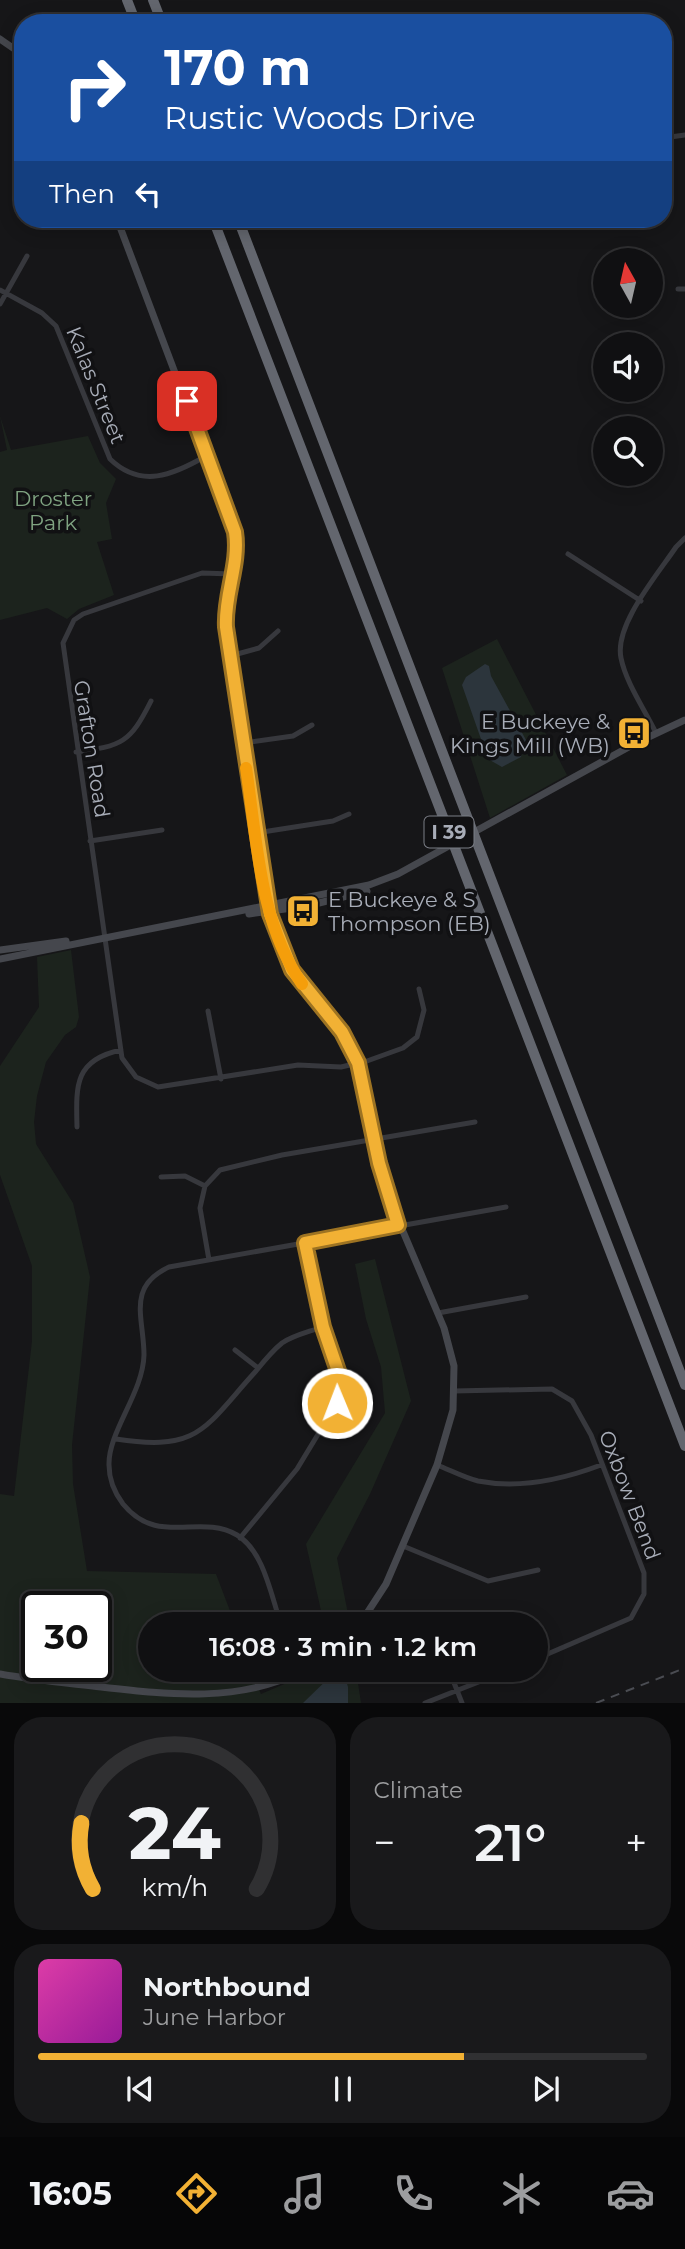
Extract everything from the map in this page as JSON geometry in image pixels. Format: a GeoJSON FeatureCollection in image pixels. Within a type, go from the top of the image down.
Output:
{"type":"FeatureCollection","features":[{"type":"Feature","properties":{"kind":"highway","name":"I 39"},"geometry":{"type":"LineString","coordinates":[[216,228],[685,1446]]}},
{"type":"Feature","properties":{"kind":"highway","name":"I 39"},"geometry":{"type":"LineString","coordinates":[[240,228],[685,1385]]}},
{"type":"Feature","properties":{"kind":"street"},"geometry":{"type":"LineString","coordinates":[[120,228],[235,532],[233,574],[226,613],[230,656],[269,909],[292,970],[342,1032],[358,1063],[374,1139],[398,1225],[438,1313],[452,1357],[454,1391],[448,1436],[403,1546],[368,1612]]}},
{"type":"Feature","properties":{"kind":"street"},"geometry":{"type":"LineString","coordinates":[[0,304],[3,292],[27,256]]}},
{"type":"Feature","properties":{"kind":"street"},"geometry":{"type":"LineString","coordinates":[[678,289],[685,289]]}},
{"type":"Feature","properties":{"kind":"street","name":"Kalas Street"},"geometry":{"type":"LineString","coordinates":[[3,292],[42,313],[56,326],[114,463],[132,475],[153,477],[206,456]]}},
{"type":"Feature","properties":{"kind":"street"},"geometry":{"type":"LineString","coordinates":[[656,733],[620,654],[625,627],[685,538]]}},
{"type":"Feature","properties":{"kind":"street"},"geometry":{"type":"LineString","coordinates":[[568,554],[641,601]]}},
{"type":"Feature","properties":{"kind":"street","name":"Grafton Road"},"geometry":{"type":"LineString","coordinates":[[121,1050],[62,649],[74,621],[83,614],[202,573],[233,574]]}},
{"type":"Feature","properties":{"kind":"street"},"geometry":{"type":"LineString","coordinates":[[230,656],[259,648],[278,631]]}},
{"type":"Feature","properties":{"kind":"street"},"geometry":{"type":"LineString","coordinates":[[76,752],[109,748],[127,740],[138,727],[151,701]]}},
{"type":"Feature","properties":{"kind":"street"},"geometry":{"type":"LineString","coordinates":[[0,959],[104,937],[361,893],[656,733],[685,720]]}},
{"type":"Feature","properties":{"kind":"street"},"geometry":{"type":"LineString","coordinates":[[243,743],[293,736],[312,725]]}},
{"type":"Feature","properties":{"kind":"street"},"geometry":{"type":"LineString","coordinates":[[256,833],[332,821],[349,814]]}},
{"type":"Feature","properties":{"kind":"street"},"geometry":{"type":"LineString","coordinates":[[90,841],[162,830]]}},
{"type":"Feature","properties":{"kind":"street"},"geometry":{"type":"LineString","coordinates":[[0,950],[88,940]]}},
{"type":"Feature","properties":{"kind":"street"},"geometry":{"type":"LineString","coordinates":[[78,1127],[77,1089],[82,1074],[94,1059],[121,1050],[131,1072],[149,1085],[173,1087],[298,1065],[341,1067],[403,1048],[412,1042],[424,1018],[419,989]]}},
{"type":"Feature","properties":{"kind":"street"},"geometry":{"type":"LineString","coordinates":[[208,1011],[221,1079]]}},
{"type":"Feature","properties":{"kind":"street"},"geometry":{"type":"LineString","coordinates":[[209,1261],[200,1208],[205,1186],[212,1176],[228,1166],[475,1122]]}},
{"type":"Feature","properties":{"kind":"street"},"geometry":{"type":"LineString","coordinates":[[161,1177],[185,1176],[205,1186]]}},
{"type":"Feature","properties":{"kind":"street"},"geometry":{"type":"LineString","coordinates":[[277,1612],[258,1560],[240,1538],[218,1530],[156,1527],[129,1511],[111,1481],[109,1457],[144,1367],[139,1308],[145,1288],[159,1272],[169,1267],[506,1208]]}},
{"type":"Feature","properties":{"kind":"street"},"geometry":{"type":"LineString","coordinates":[[240,1538],[297,1469],[337,1403],[340,1377],[323,1327],[305,1243]]}},
{"type":"Feature","properties":{"kind":"street"},"geometry":{"type":"LineString","coordinates":[[438,1313],[526,1297]]}},
{"type":"Feature","properties":{"kind":"street"},"geometry":{"type":"LineString","coordinates":[[116,1439],[154,1445],[189,1437],[214,1419],[284,1342],[323,1327]]}},
{"type":"Feature","properties":{"kind":"street"},"geometry":{"type":"LineString","coordinates":[[235,1350],[258,1368]]}},
{"type":"Feature","properties":{"kind":"street","name":"Oxbow Bend"},"geometry":{"type":"LineString","coordinates":[[454,1391],[557,1391],[577,1406],[644,1573],[641,1604],[635,1614],[621,1624],[548,1654]]}},
{"type":"Feature","properties":{"kind":"street"},"geometry":{"type":"LineString","coordinates":[[437,1465],[478,1481],[561,1480],[601,1465]]}},
{"type":"Feature","properties":{"kind":"street"},"geometry":{"type":"LineString","coordinates":[[403,1546],[488,1581],[538,1570]]}},
{"type":"Feature","properties":{"kind":"street"},"geometry":{"type":"LineString","coordinates":[[0,1674],[139,1692],[209,1697],[245,1692],[271,1682]]}},
{"type":"Feature","properties":{"kind":"street"},"geometry":{"type":"LineString","coordinates":[[454,1682],[462,1703]]}},
{"type":"Feature","properties":{"kind":"street"},"geometry":{"type":"LineString","coordinates":[[425,1703],[478,1682]]}},
{"type":"Feature","properties":{"kind":"green space","name":"Droster Park"},"geometry":{"type":"Polygon","coordinates":[[[0,416],[11,450],[88,436],[100,463],[116,479],[106,503],[112,539],[97,542],[114,595],[79,609],[67,619],[47,608],[0,620],[0,452],[7,450],[0,416]]]}},
{"type":"Feature","properties":{"kind":"green space"},"geometry":{"type":"Polygon","coordinates":[[[497,639],[567,775],[490,818],[442,668],[497,639]]]}},
{"type":"Feature","properties":{"kind":"green space"},"geometry":{"type":"Polygon","coordinates":[[[71,950],[79,1017],[76,1027],[65,1035],[46,1062],[37,1096],[34,1122],[36,1144],[73,1203],[90,1277],[72,1445],[73,1484],[87,1571],[216,1574],[230,1612],[138,1612],[138,1682],[256,1682],[261,1694],[289,1682],[358,1682],[361,1703],[0,1703],[0,1494],[14,1496],[32,1341],[32,1266],[0,1175],[0,1066],[39,1007],[37,957],[71,950]]]}},
{"type":"Feature","properties":{"kind":"green space"},"geometry":{"type":"Polygon","coordinates":[[[375,1259],[411,1401],[370,1494],[337,1558],[348,1612],[321,1612],[306,1544],[385,1413],[381,1367],[366,1319],[355,1264],[375,1259]]]}},
{"type":"Feature","properties":{"kind":"shaded area"},"geometry":{"type":"Polygon","coordinates":[[[485,664],[489,666],[491,676],[526,740],[521,757],[502,767],[488,759],[462,685],[466,677],[485,664]]]}},
{"type":"Feature","properties":{"kind":"shaded area"},"geometry":{"type":"Polygon","coordinates":[[[325,1682],[347,1682],[348,1703],[303,1703],[325,1682]]]}},
{"type":"Feature","properties":{"kind":"railway"},"geometry":{"type":"LineString","coordinates":[[596,1703],[685,1668]]}},
{"type":"Feature","properties":{"kind":"slow traffic"},"geometry":{"type":"LineString","coordinates":[[246,768],[269,912],[292,970],[302,984]]}},
{"type":"Feature","properties":{"kind":"place","name":"E Buckeye & Kings Mill (WB)"},"geometry":{"type":"Point","coordinates":[634,733]}},
{"type":"Feature","properties":{"kind":"place","name":"E Buckeye & S Thompson (EB)"},"geometry":{"type":"Point","coordinates":[303,911]}},
{"type":"Feature","properties":{"kind":"route"},"geometry":{"type":"LineString","coordinates":[[187,401],[235,532],[236,555],[226,627],[269,912],[292,970],[337,1025],[352,1048],[363,1080],[379,1163],[398,1225],[305,1243],[323,1327],[340,1377],[337,1403]]}}]}
